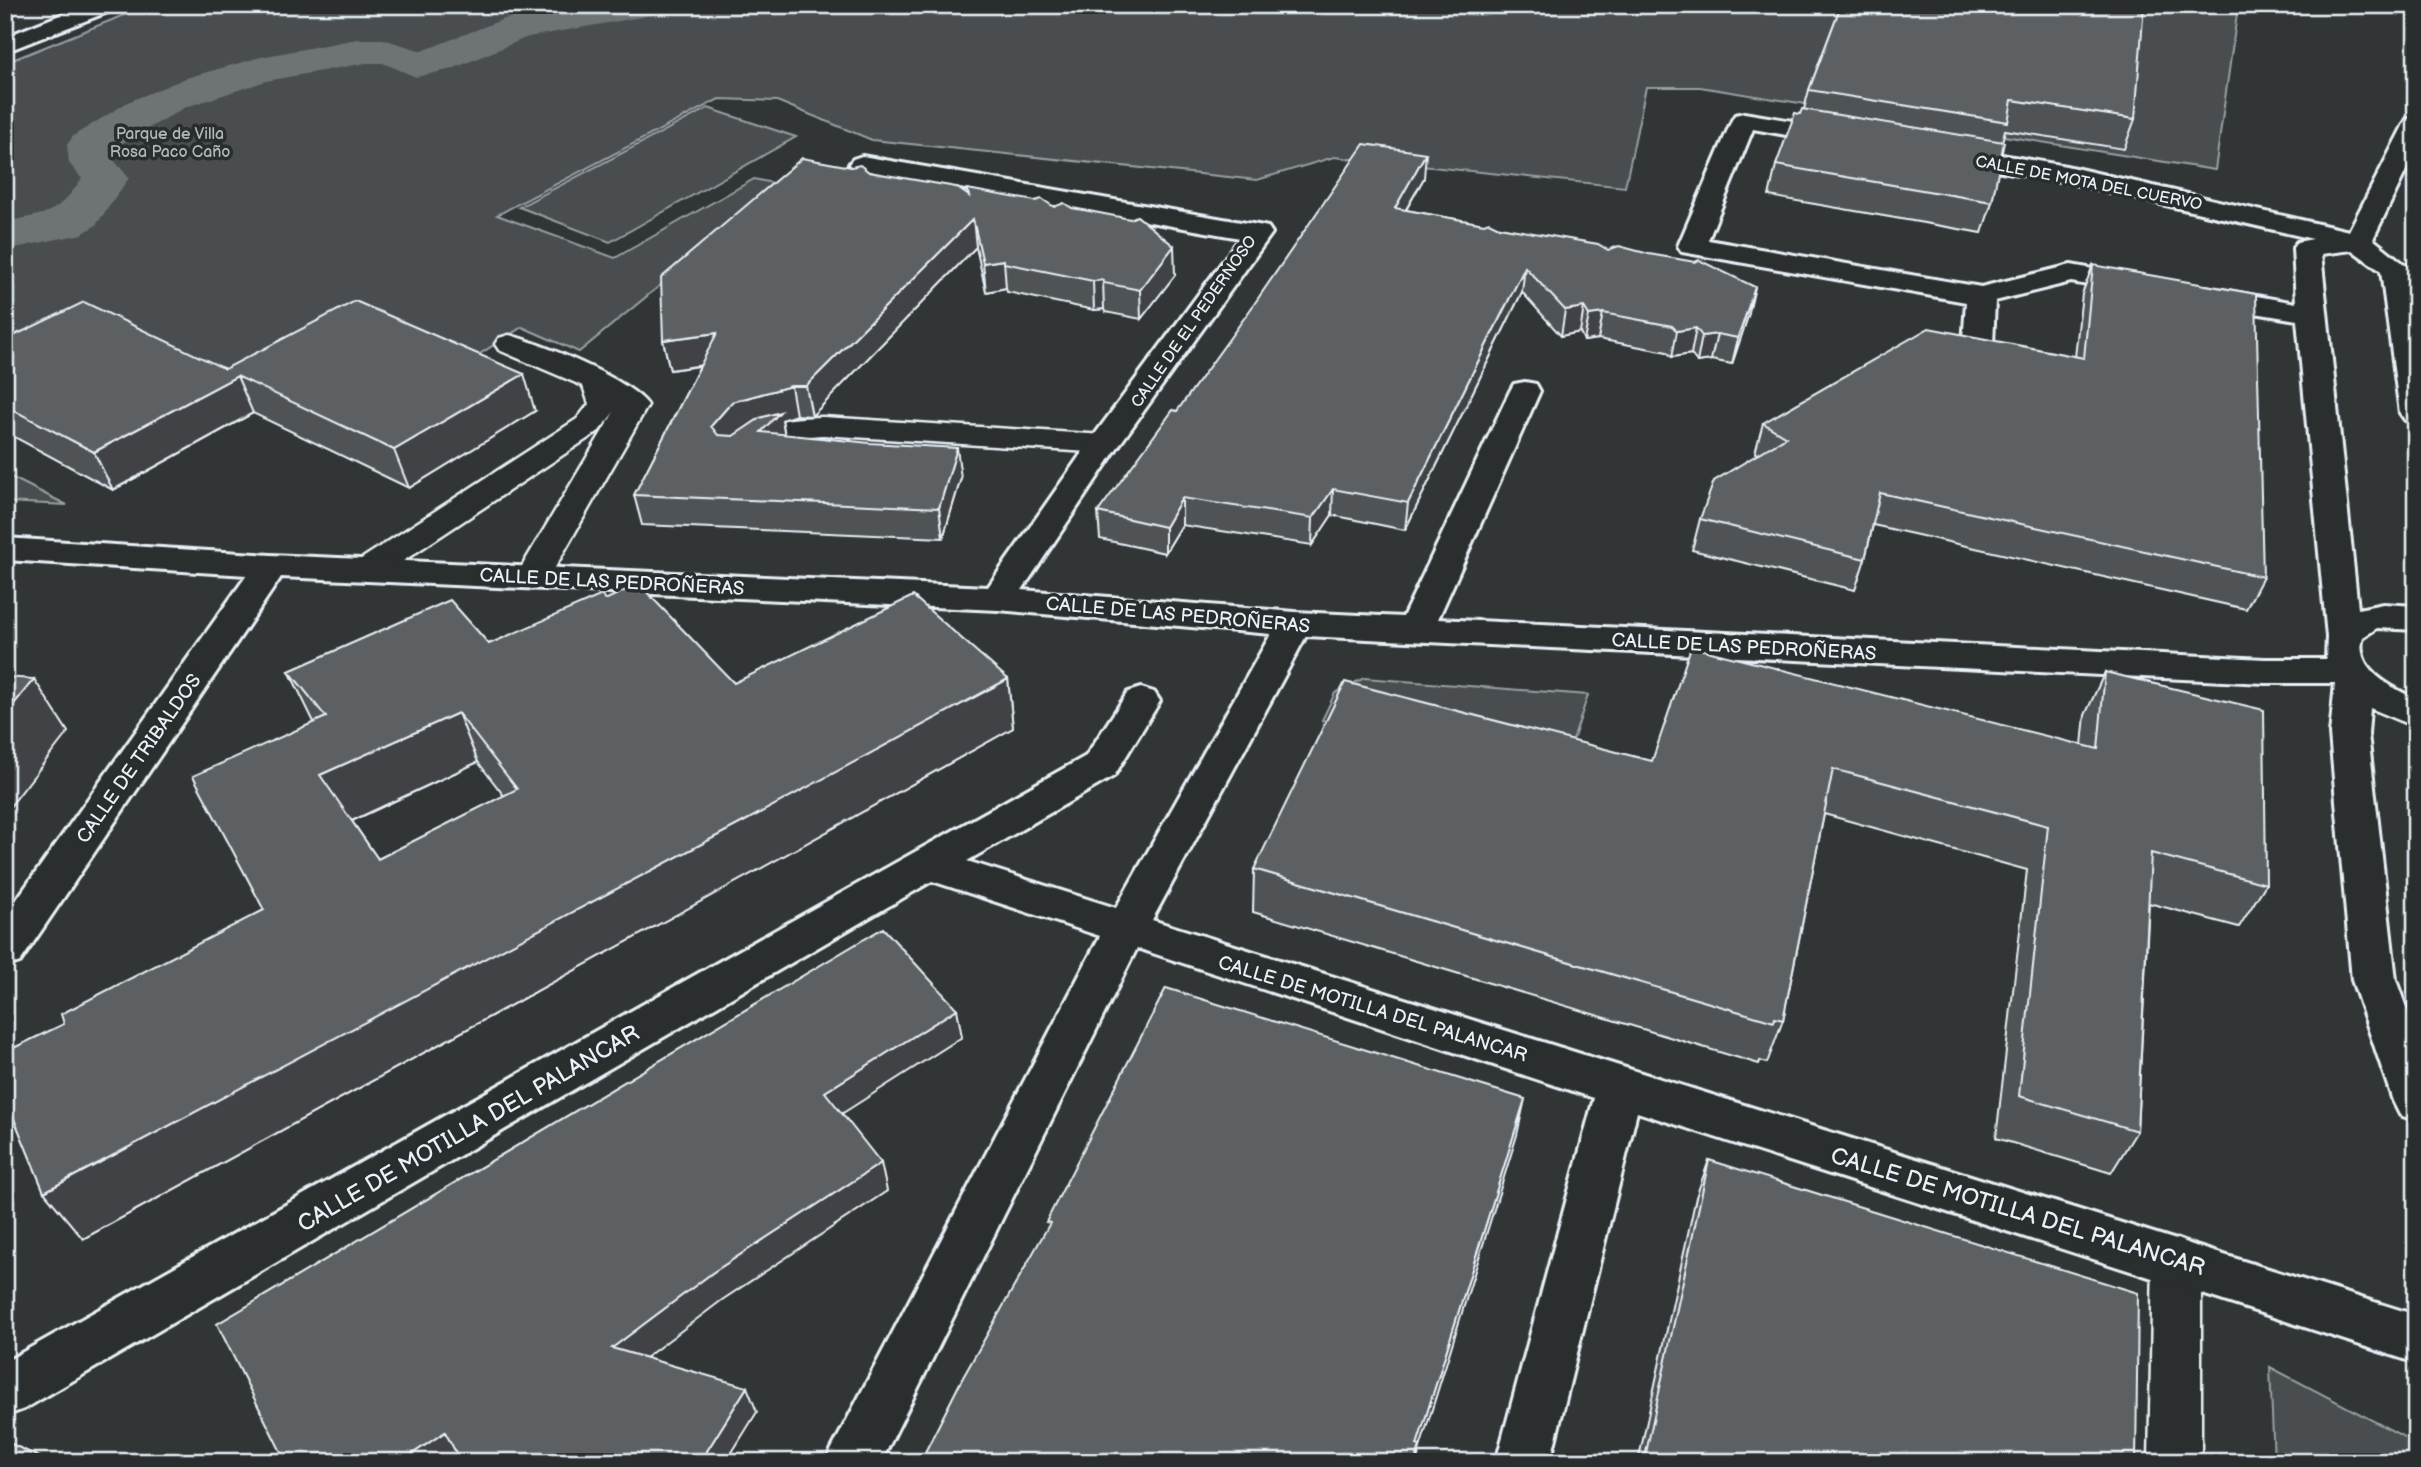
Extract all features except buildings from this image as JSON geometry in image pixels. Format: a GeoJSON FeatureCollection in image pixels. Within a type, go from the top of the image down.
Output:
{"type":"FeatureCollection","features":[{"type":"Feature","properties":{"kind":"street"},"geometry":{"type":"LineString","coordinates":[[5,46],[105,5]]}},
{"type":"Feature","properties":{"kind":"street"},"geometry":{"type":"LineString","coordinates":[[1865,141],[1744,120],[1692,246],[1981,296],[2071,273],[2311,314]]}},
{"type":"Feature","properties":{"kind":"street"},"geometry":{"type":"LineString","coordinates":[[2416,124],[2358,241],[2307,247],[2311,314],[2343,634],[2340,651],[2352,673],[2371,691],[2416,714]]}},
{"type":"Feature","properties":{"kind":"street","name":"CALLE DE MOTA DEL CUERVO"},"geometry":{"type":"LineString","coordinates":[[1918,149],[2066,174],[2358,241],[2395,268],[2416,413]]}},
{"type":"Feature","properties":{"kind":"street","name":"CALLE DE EL PEDERNOSO"},"geometry":{"type":"LineString","coordinates":[[862,164],[1258,233],[1104,444],[998,599]]}},
{"type":"Feature","properties":{"kind":"street"},"geometry":{"type":"LineString","coordinates":[[1978,344],[1981,296]]}},
{"type":"Feature","properties":{"kind":"street"},"geometry":{"type":"LineString","coordinates":[[1415,630],[1525,391]]}},
{"type":"Feature","properties":{"kind":"street","name":"CALLE DE LAS PEDROÑERAS"},"geometry":{"type":"LineString","coordinates":[[5,549],[271,566],[998,599],[1295,624],[2352,673]]}},
{"type":"Feature","properties":{"kind":"street","name":"CALLE DE TRIBALDOS"},"geometry":{"type":"LineString","coordinates":[[5,950],[271,566]]}},
{"type":"Feature","properties":{"kind":"street"},"geometry":{"type":"LineString","coordinates":[[2343,634],[2354,623],[2372,617],[2416,618]]}},
{"type":"Feature","properties":{"kind":"street"},"geometry":{"type":"LineString","coordinates":[[852,1462],[1125,930],[1295,624]]}},
{"type":"Feature","properties":{"kind":"street"},"geometry":{"type":"LineString","coordinates":[[2352,673],[2349,734],[2374,980],[2416,1101]]}},
{"type":"Feature","properties":{"kind":"street","name":"CALLE DE MOTILLA DEL PALANCAR"},"geometry":{"type":"LineString","coordinates":[[5,1391],[1100,766],[1141,701]]}},
{"type":"Feature","properties":{"kind":"street","name":"CALLE DE MOTILLA DEL PALANCAR"},"geometry":{"type":"LineString","coordinates":[[930,865],[1125,930],[2178,1261],[2416,1339]]}},
{"type":"Feature","properties":{"kind":"street"},"geometry":{"type":"LineString","coordinates":[[1523,1462],[1620,1087]]}},
{"type":"Feature","properties":{"kind":"lane"},"geometry":{"type":"LineString","coordinates":[[509,344],[596,381],[633,405],[532,578]]}},
{"type":"Feature","properties":{"kind":"lane"},"geometry":{"type":"LineString","coordinates":[[367,570],[588,425],[604,405],[596,381]]}},
{"type":"Feature","properties":{"kind":"lane"},"geometry":{"type":"LineString","coordinates":[[736,456],[750,441],[797,427],[1104,444]]}},
{"type":"Feature","properties":{"kind":"lane"},"geometry":{"type":"LineString","coordinates":[[2175,1462],[2178,1261]]}},
{"type":"Feature","properties":{"kind":"green space","name":"Parque de Villa Rosa Paco Caño"},"geometry":{"type":"Polygon","coordinates":[[[149,5],[2248,5],[2238,7],[2215,170],[1700,87],[1646,87],[1625,187],[1334,157],[1257,180],[872,140],[777,101],[719,99],[497,215],[615,258],[754,179],[782,185],[579,352],[522,327],[450,373],[240,407],[73,316],[5,337],[5,63],[149,5]]]}},
{"type":"Feature","properties":{"kind":"green space"},"geometry":{"type":"Polygon","coordinates":[[[708,108],[796,137],[610,242],[519,207],[708,108]]]}},
{"type":"Feature","properties":{"kind":"green space"},"geometry":{"type":"Polygon","coordinates":[[[5,474],[67,505],[5,502],[5,474]]]}},
{"type":"Feature","properties":{"kind":"green space"},"geometry":{"type":"Polygon","coordinates":[[[1364,678],[1588,695],[1559,783],[1322,720],[1335,693],[1364,678]]]}},
{"type":"Feature","properties":{"kind":"green space"},"geometry":{"type":"Polygon","coordinates":[[[2270,1367],[2416,1443],[2416,1462],[2274,1462],[2270,1367]]]}},
{"type":"Feature","properties":{"kind":"waterway"},"geometry":{"type":"LineString","coordinates":[[5,236],[65,224],[80,215],[106,178],[91,163],[89,145],[143,111],[200,87],[261,69],[357,51],[392,53],[416,65],[438,60],[518,27],[642,5]]}}]}
